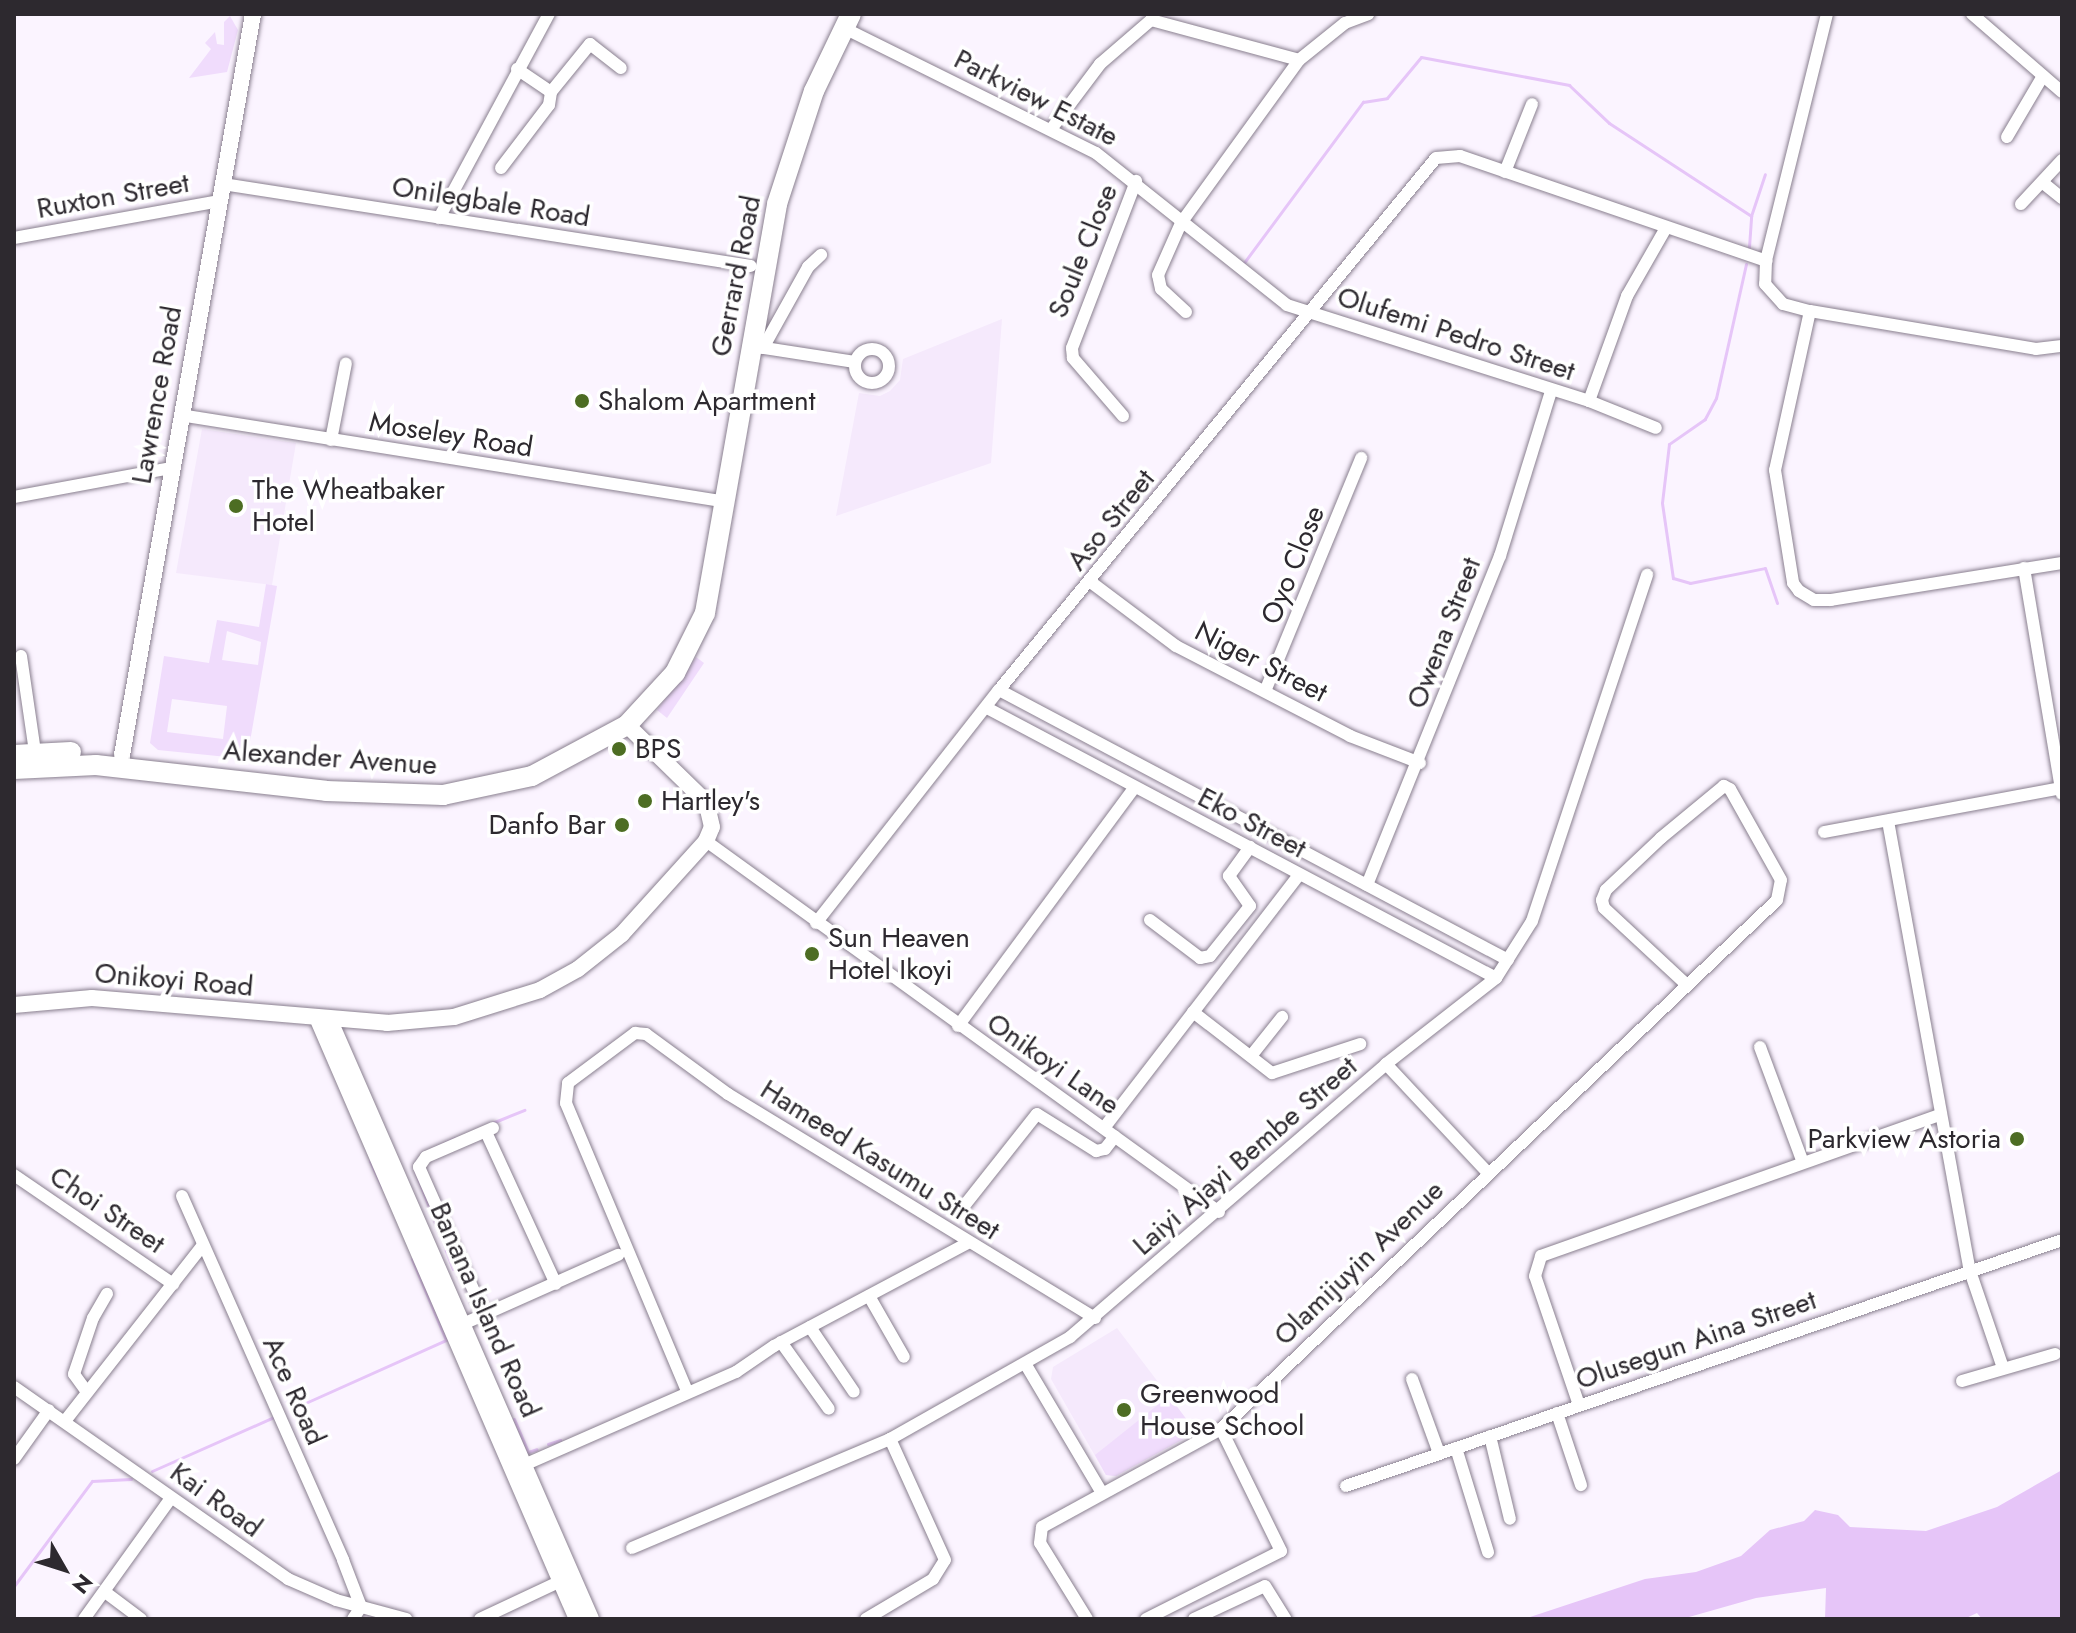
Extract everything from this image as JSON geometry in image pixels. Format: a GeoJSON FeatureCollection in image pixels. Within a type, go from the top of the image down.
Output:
{"type":"FeatureCollection","features":[{"type":"Feature","properties":{"kind":"main road"},"geometry":{"type":"LineString","coordinates":[[625,719],[656,679],[689,623],[715,500],[751,266],[796,99],[844,19]]}},
{"type":"Feature","properties":{"kind":"main road","name":"Gerrard Road"},"geometry":{"type":"LineString","coordinates":[[625,719],[675,673],[705,613],[757,347],[790,156],[844,19]]}},
{"type":"Feature","properties":{"kind":"main road","name":"Alexander Avenue"},"geometry":{"type":"LineString","coordinates":[[14,755],[35,752],[122,755],[360,781],[442,782],[532,765],[625,719]]}},
{"type":"Feature","properties":{"kind":"main road","name":"Alexander Avenue"},"geometry":{"type":"LineString","coordinates":[[14,769],[96,765],[326,791],[443,795],[532,776],[625,719]]}},
{"type":"Feature","properties":{"kind":"street","name":"Lawrence Road"},"geometry":{"type":"LineString","coordinates":[[241,14],[246,45]]}},
{"type":"Feature","properties":{"kind":"street","name":"Lawrence Road"},"geometry":{"type":"LineString","coordinates":[[122,755],[170,468],[253,14]]}},
{"type":"Feature","properties":{"kind":"street"},"geometry":{"type":"LineString","coordinates":[[439,218],[549,14]]}},
{"type":"Feature","properties":{"kind":"street"},"geometry":{"type":"LineString","coordinates":[[1186,312],[1161,289],[1158,275],[1181,223],[1299,60],[1345,23],[1368,14]]}},
{"type":"Feature","properties":{"kind":"street"},"geometry":{"type":"LineString","coordinates":[[1827,14],[1766,261],[1765,284],[1772,294],[1783,304],[1810,311],[2036,349],[2062,346]]}},
{"type":"Feature","properties":{"kind":"street"},"geometry":{"type":"LineString","coordinates":[[1972,14],[2062,92]]}},
{"type":"Feature","properties":{"kind":"street","name":"Parkview Estate"},"geometry":{"type":"LineString","coordinates":[[844,19],[1052,128],[1136,181],[1264,292],[1309,313]]}},
{"type":"Feature","properties":{"kind":"street"},"geometry":{"type":"LineString","coordinates":[[1052,128],[1100,64],[1151,20],[1299,60]]}},
{"type":"Feature","properties":{"kind":"street"},"geometry":{"type":"LineString","coordinates":[[501,168],[549,105],[551,92],[590,44],[621,68]]}},
{"type":"Feature","properties":{"kind":"street"},"geometry":{"type":"LineString","coordinates":[[517,69],[551,92]]}},
{"type":"Feature","properties":{"kind":"street"},"geometry":{"type":"LineString","coordinates":[[2007,137],[2043,76]]}},
{"type":"Feature","properties":{"kind":"street"},"geometry":{"type":"LineString","coordinates":[[1532,104],[1505,172],[1766,261]]}},
{"type":"Feature","properties":{"kind":"street","name":"Aso Street"},"geometry":{"type":"LineString","coordinates":[[816,923],[999,690],[1092,583],[1424,167],[1448,155],[1505,172]]}},
{"type":"Feature","properties":{"kind":"street"},"geometry":{"type":"LineString","coordinates":[[2021,204],[2062,160]]}},
{"type":"Feature","properties":{"kind":"street","name":"Soule Close"},"geometry":{"type":"LineString","coordinates":[[1123,416],[1073,358],[1072,348],[1136,181]]}},
{"type":"Feature","properties":{"kind":"street"},"geometry":{"type":"LineString","coordinates":[[2042,182],[2062,198]]}},
{"type":"Feature","properties":{"kind":"street","name":"Onilegbale Road"},"geometry":{"type":"LineString","coordinates":[[223,184],[751,266]]}},
{"type":"Feature","properties":{"kind":"street","name":"Ruxton Street"},"geometry":{"type":"LineString","coordinates":[[14,238],[220,201]]}},
{"type":"Feature","properties":{"kind":"street"},"geometry":{"type":"LineString","coordinates":[[1589,401],[1627,296],[1666,228]]}},
{"type":"Feature","properties":{"kind":"street"},"geometry":{"type":"LineString","coordinates":[[821,255],[808,267],[757,347],[855,362]]}},
{"type":"Feature","properties":{"kind":"street"},"geometry":{"type":"LineString","coordinates":[[1810,311],[1775,470],[1793,583],[1799,591],[1814,600],[1831,600],[2062,563]]}},
{"type":"Feature","properties":{"kind":"street","name":"Olufemi Pedro Street"},"geometry":{"type":"LineString","coordinates":[[1309,313],[1589,401],[1656,428]]}},
{"type":"Feature","properties":{"kind":"street"},"geometry":{"type":"LineString","coordinates":[[331,440],[346,363]]}},
{"type":"Feature","properties":{"kind":"street","name":"Owena Street"},"geometry":{"type":"LineString","coordinates":[[1367,885],[1420,763],[1500,556],[1551,391]]}},
{"type":"Feature","properties":{"kind":"street","name":"Moseley Road"},"geometry":{"type":"LineString","coordinates":[[180,415],[715,500]]}},
{"type":"Feature","properties":{"kind":"street","name":"Oyo Close"},"geometry":{"type":"LineString","coordinates":[[1266,689],[1361,458]]}},
{"type":"Feature","properties":{"kind":"street"},"geometry":{"type":"LineString","coordinates":[[14,497],[170,468]]}},
{"type":"Feature","properties":{"kind":"street"},"geometry":{"type":"LineString","coordinates":[[1824,832],[2061,791],[2024,568]]}},
{"type":"Feature","properties":{"kind":"street","name":"Laiyi Ajayi Bembe Street"},"geometry":{"type":"LineString","coordinates":[[632,1548],[890,1439],[1026,1365],[1095,1318],[1386,1064],[1496,978],[1532,921],[1647,575]]}},
{"type":"Feature","properties":{"kind":"street","name":"Niger Street"},"geometry":{"type":"LineString","coordinates":[[1092,583],[1176,646],[1266,689],[1350,736],[1420,763]]}},
{"type":"Feature","properties":{"kind":"street"},"geometry":{"type":"LineString","coordinates":[[21,656],[35,752]]}},
{"type":"Feature","properties":{"kind":"street","name":"Eko Street"},"geometry":{"type":"LineString","coordinates":[[999,690],[1508,960]]}},
{"type":"Feature","properties":{"kind":"street","name":"Eko Street"},"geometry":{"type":"LineString","coordinates":[[987,708],[1250,847],[1298,876],[1496,978]]}},
{"type":"Feature","properties":{"kind":"street"},"geometry":{"type":"LineString","coordinates":[[625,719],[706,802],[712,827],[706,841]]}},
{"type":"Feature","properties":{"kind":"street","name":"Olamijuyin Avenue"},"geometry":{"type":"LineString","coordinates":[[1087,1619],[1038,1536],[1047,1522],[1221,1429],[1487,1172],[1687,985],[1781,891],[1781,880],[1730,789],[1724,786],[1661,838],[1606,890],[1602,900],[1604,908],[1687,985]]}},
{"type":"Feature","properties":{"kind":"street"},"geometry":{"type":"LineString","coordinates":[[958,1026],[1134,788]]}},
{"type":"Feature","properties":{"kind":"street"},"geometry":{"type":"LineString","coordinates":[[1888,821],[1970,1271],[2003,1368]]}},
{"type":"Feature","properties":{"kind":"street","name":"Onikoyi Lane"},"geometry":{"type":"LineString","coordinates":[[706,841],[1219,1212]]}},
{"type":"Feature","properties":{"kind":"street","name":"Onikoyi Road"},"geometry":{"type":"LineString","coordinates":[[14,1005],[92,998],[324,1021],[454,1017],[540,990],[602,953],[706,841]]}},
{"type":"Feature","properties":{"kind":"street"},"geometry":{"type":"LineString","coordinates":[[1150,920],[1200,958],[1210,956],[1250,906],[1249,897],[1229,876],[1250,847]]}},
{"type":"Feature","properties":{"kind":"street"},"geometry":{"type":"LineString","coordinates":[[1104,1128],[1298,876]]}},
{"type":"Feature","properties":{"kind":"street"},"geometry":{"type":"LineString","coordinates":[[1193,1012],[1276,1073],[1360,1044]]}},
{"type":"Feature","properties":{"kind":"street"},"geometry":{"type":"LineString","coordinates":[[1251,1056],[1282,1017]]}},
{"type":"Feature","properties":{"kind":"street","name":"Banana Island Road"},"geometry":{"type":"LineString","coordinates":[[324,1021],[524,1465],[566,1578],[577,1619]]}},
{"type":"Feature","properties":{"kind":"street","name":"Banana Island Road"},"geometry":{"type":"LineString","coordinates":[[324,1021],[566,1578],[591,1619]]}},
{"type":"Feature","properties":{"kind":"street","name":"Hameed Kasumu Street"},"geometry":{"type":"LineString","coordinates":[[687,1391],[566,1103],[568,1083],[628,1038],[646,1034],[728,1094],[1095,1318]]}},
{"type":"Feature","properties":{"kind":"street"},"geometry":{"type":"LineString","coordinates":[[1760,1047],[1802,1160]]}},
{"type":"Feature","properties":{"kind":"street"},"geometry":{"type":"LineString","coordinates":[[1386,1064],[1487,1172]]}},
{"type":"Feature","properties":{"kind":"street"},"geometry":{"type":"LineString","coordinates":[[964,1206],[1037,1114],[1096,1151],[1105,1149],[1115,1136]]}},
{"type":"Feature","properties":{"kind":"street"},"geometry":{"type":"LineString","coordinates":[[1579,1405],[1535,1276],[1541,1256],[1802,1160],[1940,1115]]}},
{"type":"Feature","properties":{"kind":"street"},"geometry":{"type":"LineString","coordinates":[[485,1316],[419,1167],[426,1157],[489,1130],[556,1284]]}},
{"type":"Feature","properties":{"kind":"street","name":"Choi Street"},"geometry":{"type":"LineString","coordinates":[[14,1175],[173,1284]]}},
{"type":"Feature","properties":{"kind":"street","name":"Ace Road"},"geometry":{"type":"LineString","coordinates":[[182,1196],[361,1607]]}},
{"type":"Feature","properties":{"kind":"street","name":"Olusegun Aina Street"},"geometry":{"type":"LineString","coordinates":[[1346,1486],[2062,1240]]}},
{"type":"Feature","properties":{"kind":"street"},"geometry":{"type":"LineString","coordinates":[[524,1465],[736,1372],[781,1342],[968,1243]]}},
{"type":"Feature","properties":{"kind":"street","name":"Choi Street"},"geometry":{"type":"LineString","coordinates":[[65,1421],[202,1246]]}},
{"type":"Feature","properties":{"kind":"street"},"geometry":{"type":"LineString","coordinates":[[463,1324],[618,1255]]}},
{"type":"Feature","properties":{"kind":"street"},"geometry":{"type":"LineString","coordinates":[[87,1392],[74,1374],[93,1318],[107,1294]]}},
{"type":"Feature","properties":{"kind":"street"},"geometry":{"type":"LineString","coordinates":[[869,1296],[904,1357]]}},
{"type":"Feature","properties":{"kind":"street"},"geometry":{"type":"LineString","coordinates":[[810,1327],[854,1392]]}},
{"type":"Feature","properties":{"kind":"street"},"geometry":{"type":"LineString","coordinates":[[781,1342],[829,1409]]}},
{"type":"Feature","properties":{"kind":"street"},"geometry":{"type":"LineString","coordinates":[[1962,1381],[2055,1354]]}},
{"type":"Feature","properties":{"kind":"street"},"geometry":{"type":"LineString","coordinates":[[1026,1365],[1102,1493]]}},
{"type":"Feature","properties":{"kind":"street"},"geometry":{"type":"LineString","coordinates":[[1412,1379],[1439,1453]]}},
{"type":"Feature","properties":{"kind":"street","name":"Kai Road"},"geometry":{"type":"LineString","coordinates":[[14,1387],[288,1579],[361,1607],[406,1619]]}},
{"type":"Feature","properties":{"kind":"street"},"geometry":{"type":"LineString","coordinates":[[14,1459],[49,1410]]}},
{"type":"Feature","properties":{"kind":"street"},"geometry":{"type":"LineString","coordinates":[[1557,1413],[1581,1485]]}},
{"type":"Feature","properties":{"kind":"street"},"geometry":{"type":"LineString","coordinates":[[1146,1619],[1281,1551],[1221,1429]]}},
{"type":"Feature","properties":{"kind":"street"},"geometry":{"type":"LineString","coordinates":[[1490,1436],[1510,1519]]}},
{"type":"Feature","properties":{"kind":"street"},"geometry":{"type":"LineString","coordinates":[[866,1619],[933,1579],[945,1560],[890,1439]]}},
{"type":"Feature","properties":{"kind":"street"},"geometry":{"type":"LineString","coordinates":[[1456,1448],[1488,1552]]}},
{"type":"Feature","properties":{"kind":"street"},"geometry":{"type":"LineString","coordinates":[[84,1619],[171,1498]]}},
{"type":"Feature","properties":{"kind":"street"},"geometry":{"type":"LineString","coordinates":[[480,1619],[566,1578]]}},
{"type":"Feature","properties":{"kind":"street"},"geometry":{"type":"LineString","coordinates":[[1194,1619],[1265,1586],[1286,1619]]}},
{"type":"Feature","properties":{"kind":"street"},"geometry":{"type":"LineString","coordinates":[[105,1592],[141,1619]]}},
{"type":"Feature","properties":{"kind":"street"},"geometry":{"type":"LineString","coordinates":[[1177,1603],[1186,1619]]}},
{"type":"Feature","properties":{"kind":"street"},"geometry":{"type":"LineString","coordinates":[[353,1619],[361,1607]]}},
{"type":"Feature","properties":{"kind":"shaded area"},"geometry":{"type":"Polygon","coordinates":[[[230,16],[238,30],[227,72],[189,78],[211,49],[205,43],[215,32],[217,44],[224,45],[224,22],[230,16]]]}},
{"type":"Feature","properties":{"kind":"shaded area"},"geometry":{"type":"Polygon","coordinates":[[[1002,319],[991,463],[836,516],[859,393],[880,396],[890,391],[900,380],[903,359],[1002,319]]]}},
{"type":"Feature","properties":{"kind":"shaded area","name":"The Wheatbaker Hotel"},"geometry":{"type":"Polygon","coordinates":[[[202,429],[296,443],[272,585],[176,573],[202,429]]]}},
{"type":"Feature","properties":{"kind":"shaded area"},"geometry":{"type":"Polygon","coordinates":[[[266,584],[277,586],[247,759],[158,750],[150,743],[164,656],[209,663],[217,620],[259,627],[266,584]],[[227,631],[222,660],[258,665],[261,642],[227,631]],[[172,699],[167,732],[223,739],[227,706],[172,699]]]}},
{"type":"Feature","properties":{"kind":"shaded area"},"geometry":{"type":"Polygon","coordinates":[[[696,657],[704,663],[667,718],[657,710],[696,657]]]}},
{"type":"Feature","properties":{"kind":"shaded area","name":"Greenwood House School"},"geometry":{"type":"Polygon","coordinates":[[[1117,1328],[1196,1432],[1116,1476],[1106,1475],[1051,1379],[1053,1367],[1117,1328]]]}},
{"type":"Feature","properties":{"kind":"shaded area"},"geometry":{"type":"Polygon","coordinates":[[[1169,1396],[1196,1432],[1116,1476],[1106,1475],[1095,1455],[1169,1396]]]}},
{"type":"Feature","properties":{"kind":"shaded area"},"geometry":{"type":"Polygon","coordinates":[[[2062,1470],[2062,1619],[1982,1619],[1977,1613],[1964,1619],[1825,1619],[1826,1588],[1756,1598],[1682,1619],[1524,1619],[1645,1579],[1696,1572],[1741,1556],[1770,1530],[1804,1521],[1815,1510],[1838,1515],[1850,1527],[1926,1531],[1997,1507],[2062,1470]]]}},
{"type":"Feature","properties":{"kind":"waterway"},"geometry":{"type":"LineString","coordinates":[[1243,264],[1363,102],[1387,98],[1421,57],[1569,85],[1609,123],[1751,216]]}},
{"type":"Feature","properties":{"kind":"waterway"},"geometry":{"type":"LineString","coordinates":[[1749,247],[1751,216],[1765,174]]}},
{"type":"Feature","properties":{"kind":"waterway"},"geometry":{"type":"LineString","coordinates":[[1746,264],[1716,398],[1705,419],[1669,444],[1662,503],[1673,578],[1690,583],[1765,568],[1777,603]]}},
{"type":"Feature","properties":{"kind":"waterway"},"geometry":{"type":"LineString","coordinates":[[492,1123],[525,1110]]}},
{"type":"Feature","properties":{"kind":"waterway"},"geometry":{"type":"LineString","coordinates":[[423,1153],[455,1138]]}},
{"type":"Feature","properties":{"kind":"waterway"},"geometry":{"type":"LineString","coordinates":[[370,1161],[382,1187]]}},
{"type":"Feature","properties":{"kind":"waterway"},"geometry":{"type":"LineString","coordinates":[[415,1171],[453,1269]]}},
{"type":"Feature","properties":{"kind":"waterway"},"geometry":{"type":"LineString","coordinates":[[292,1409],[446,1340],[412,1259]]}},
{"type":"Feature","properties":{"kind":"waterway"},"geometry":{"type":"LineString","coordinates":[[152,1471],[274,1417]]}},
{"type":"Feature","properties":{"kind":"waterway"},"geometry":{"type":"LineString","coordinates":[[514,1419],[528,1452],[537,1449]]}},
{"type":"Feature","properties":{"kind":"waterway"},"geometry":{"type":"LineString","coordinates":[[548,1444],[560,1440]]}},
{"type":"Feature","properties":{"kind":"waterway"},"geometry":{"type":"LineString","coordinates":[[14,1586],[92,1481],[131,1479]]}},
{"type":"Feature","properties":{"kind":"place","name":"Shalom Apartment"},"geometry":{"type":"Point","coordinates":[582,401]}},
{"type":"Feature","properties":{"kind":"place","name":"The Wheatbaker Hotel"},"geometry":{"type":"Point","coordinates":[236,506]}},
{"type":"Feature","properties":{"kind":"place","name":"BPS"},"geometry":{"type":"Point","coordinates":[619,749]}},
{"type":"Feature","properties":{"kind":"place","name":"Hartley's"},"geometry":{"type":"Point","coordinates":[645,801]}},
{"type":"Feature","properties":{"kind":"place","name":"Danfo Bar"},"geometry":{"type":"Point","coordinates":[622,825]}},
{"type":"Feature","properties":{"kind":"place","name":"Sun Heaven Hotel Ikoyi"},"geometry":{"type":"Point","coordinates":[812,954]}},
{"type":"Feature","properties":{"kind":"place","name":"Parkview Astoria"},"geometry":{"type":"Point","coordinates":[2017,1139]}},
{"type":"Feature","properties":{"kind":"place","name":"Greenwood House School"},"geometry":{"type":"Point","coordinates":[1124,1410]}}]}
